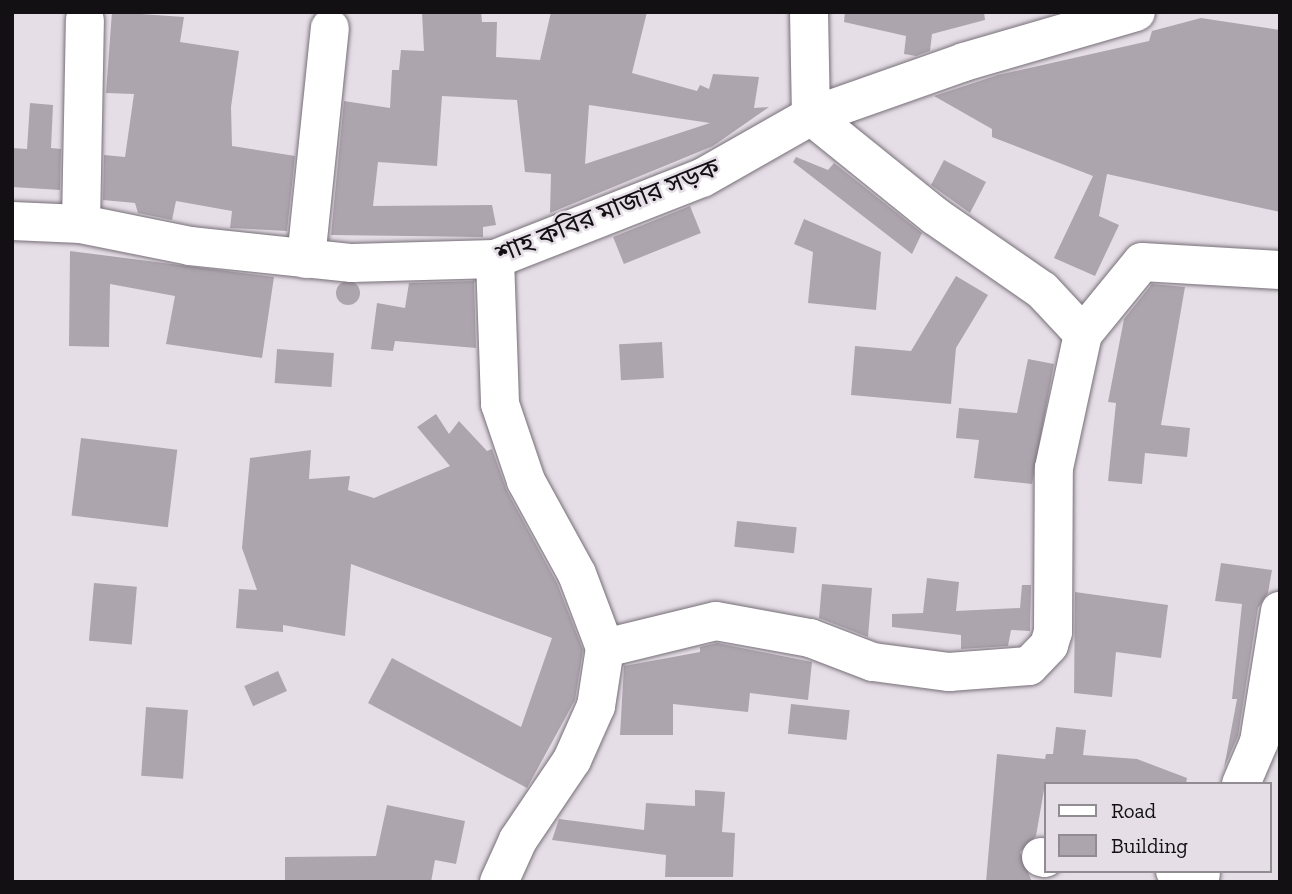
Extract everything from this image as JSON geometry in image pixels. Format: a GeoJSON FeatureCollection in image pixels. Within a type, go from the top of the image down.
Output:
{"type":"FeatureCollection","features":[{"type":"Feature","properties":{"kind":"street"},"geometry":{"type":"LineString","coordinates":[[810,12],[811,116],[934,216],[1042,290],[1083,334]]}},
{"type":"Feature","properties":{"kind":"street","name":"শাহ কবির মাজার সড়ক"},"geometry":{"type":"LineString","coordinates":[[12,221],[81,224],[190,246],[306,259],[495,259],[702,178],[811,116],[964,62],[1136,12]]}},
{"type":"Feature","properties":{"kind":"street"},"geometry":{"type":"LineString","coordinates":[[81,224],[85,20]]}},
{"type":"Feature","properties":{"kind":"street"},"geometry":{"type":"LineString","coordinates":[[306,259],[330,28]]}},
{"type":"Feature","properties":{"kind":"street"},"geometry":{"type":"LineString","coordinates":[[495,259],[500,404],[526,481],[577,574],[605,648],[591,717],[499,882]]}},
{"type":"Feature","properties":{"kind":"street"},"geometry":{"type":"LineString","coordinates":[[605,648],[716,621],[810,638],[898,665],[949,673],[1029,666],[1049,645],[1053,632],[1054,468],[1083,334],[1142,262],[1280,270]]}},
{"type":"Feature","properties":{"kind":"street"},"geometry":{"type":"LineString","coordinates":[[1242,782],[1259,742],[1280,611]]}},
{"type":"Feature","properties":{"kind":"building"},"geometry":{"type":"Polygon","coordinates":[[[112,12],[184,17],[180,42],[239,51],[231,107],[232,146],[295,156],[287,231],[230,228],[232,211],[176,201],[172,220],[138,213],[135,203],[103,200],[104,155],[125,157],[134,94],[106,93],[112,12]]]}},
{"type":"Feature","properties":{"kind":"building"},"geometry":{"type":"Polygon","coordinates":[[[422,12],[481,12],[482,22],[497,22],[496,57],[540,60],[551,12],[647,12],[632,73],[697,91],[700,85],[709,89],[713,74],[759,77],[754,108],[769,107],[713,146],[550,213],[551,174],[525,172],[517,100],[442,96],[437,166],[378,162],[373,206],[492,205],[496,225],[483,227],[483,237],[331,235],[344,101],[390,108],[392,70],[399,70],[401,50],[424,51],[422,12]],[[589,105],[585,164],[710,123],[589,105]]]}},
{"type":"Feature","properties":{"kind":"building"},"geometry":{"type":"Polygon","coordinates":[[[845,12],[984,12],[985,20],[932,34],[930,51],[916,56],[904,54],[906,36],[844,22],[845,12]]]}},
{"type":"Feature","properties":{"kind":"building"},"geometry":{"type":"Polygon","coordinates":[[[1201,18],[1280,30],[1280,212],[1107,174],[1099,216],[1119,225],[1095,276],[1054,258],[1093,176],[992,137],[992,129],[934,96],[998,75],[1149,41],[1152,31],[1201,18]]]}},
{"type":"Feature","properties":{"kind":"building"},"geometry":{"type":"Polygon","coordinates":[[[30,103],[53,105],[51,148],[61,149],[60,190],[12,187],[12,148],[27,149],[30,103]]]}},
{"type":"Feature","properties":{"kind":"building"},"geometry":{"type":"Polygon","coordinates":[[[796,157],[828,170],[834,163],[922,233],[912,254],[793,162],[796,157]]]}},
{"type":"Feature","properties":{"kind":"building"},"geometry":{"type":"Polygon","coordinates":[[[944,160],[986,182],[970,213],[931,185],[944,160]]]}},
{"type":"Feature","properties":{"kind":"building"},"geometry":{"type":"Polygon","coordinates":[[[690,206],[701,233],[624,264],[613,237],[690,206]]]}},
{"type":"Feature","properties":{"kind":"building"},"geometry":{"type":"Polygon","coordinates":[[[804,219],[881,252],[876,310],[808,303],[813,252],[794,244],[804,219]]]}},
{"type":"Feature","properties":{"kind":"building"},"geometry":{"type":"Polygon","coordinates":[[[70,251],[274,277],[262,358],[166,344],[175,296],[110,284],[109,347],[69,346],[70,251]]]}},
{"type":"Feature","properties":{"kind":"building"},"geometry":{"type":"Polygon","coordinates":[[[956,276],[988,295],[956,348],[951,404],[851,395],[855,346],[911,351],[956,276]]]}},
{"type":"Feature","properties":{"kind":"building"},"geometry":{"type":"Polygon","coordinates":[[[348,281],[356,285],[360,293],[356,301],[348,305],[340,301],[336,293],[340,285],[348,281]]]}},
{"type":"Feature","properties":{"kind":"building"},"geometry":{"type":"Polygon","coordinates":[[[474,281],[476,348],[395,341],[393,351],[371,349],[377,303],[405,308],[409,283],[474,281]]]}},
{"type":"Feature","properties":{"kind":"building"},"geometry":{"type":"Polygon","coordinates":[[[1152,284],[1185,287],[1161,425],[1190,428],[1187,457],[1145,453],[1142,484],[1108,481],[1116,403],[1108,402],[1124,319],[1152,284]]]}},
{"type":"Feature","properties":{"kind":"building"},"geometry":{"type":"Polygon","coordinates":[[[662,342],[664,378],[621,380],[619,344],[662,342]]]}},
{"type":"Feature","properties":{"kind":"building"},"geometry":{"type":"Polygon","coordinates":[[[277,349],[334,353],[331,387],[275,383],[277,349]]]}},
{"type":"Feature","properties":{"kind":"building"},"geometry":{"type":"Polygon","coordinates":[[[1028,359],[1054,364],[1032,484],[974,478],[979,440],[956,438],[959,408],[1017,413],[1028,359]]]}},
{"type":"Feature","properties":{"kind":"building"},"geometry":{"type":"Polygon","coordinates":[[[436,414],[449,434],[459,421],[487,451],[492,449],[507,491],[557,583],[583,650],[575,700],[527,788],[368,703],[392,658],[521,727],[552,638],[351,564],[345,636],[283,625],[283,632],[236,628],[239,589],[257,590],[242,548],[250,458],[311,450],[309,479],[350,476],[348,490],[374,498],[450,466],[417,427],[436,414]]]}},
{"type":"Feature","properties":{"kind":"building"},"geometry":{"type":"Polygon","coordinates":[[[81,438],[177,450],[168,527],[71,515],[81,438]]]}},
{"type":"Feature","properties":{"kind":"building"},"geometry":{"type":"Polygon","coordinates":[[[737,521],[797,527],[794,553],[734,547],[737,521]]]}},
{"type":"Feature","properties":{"kind":"building"},"geometry":{"type":"Polygon","coordinates":[[[1221,563],[1272,570],[1268,593],[1258,608],[1238,736],[1224,768],[1237,699],[1232,699],[1242,604],[1215,601],[1221,563]]]}},
{"type":"Feature","properties":{"kind":"building"},"geometry":{"type":"Polygon","coordinates":[[[927,578],[959,582],[956,611],[1020,608],[1022,585],[1031,585],[1030,631],[1011,630],[1008,646],[961,649],[961,635],[892,627],[892,614],[923,613],[927,578]]]}},
{"type":"Feature","properties":{"kind":"building"},"geometry":{"type":"Polygon","coordinates":[[[94,583],[137,587],[132,645],[89,641],[94,583]]]}},
{"type":"Feature","properties":{"kind":"building"},"geometry":{"type":"Polygon","coordinates":[[[822,584],[872,588],[868,637],[819,618],[822,584]]]}},
{"type":"Feature","properties":{"kind":"building"},"geometry":{"type":"Polygon","coordinates":[[[1075,592],[1168,605],[1161,658],[1116,652],[1112,697],[1074,693],[1075,592]]]}},
{"type":"Feature","properties":{"kind":"building"},"geometry":{"type":"Polygon","coordinates":[[[717,643],[812,662],[808,700],[750,693],[748,712],[673,704],[673,735],[620,735],[624,666],[700,652],[700,647],[717,643]]]}},
{"type":"Feature","properties":{"kind":"building"},"geometry":{"type":"Polygon","coordinates":[[[278,671],[287,691],[253,706],[244,686],[278,671]]]}},
{"type":"Feature","properties":{"kind":"building"},"geometry":{"type":"Polygon","coordinates":[[[791,704],[850,710],[847,740],[788,734],[791,704]]]}},
{"type":"Feature","properties":{"kind":"building"},"geometry":{"type":"Polygon","coordinates":[[[146,707],[188,710],[183,779],[141,776],[146,707]]]}},
{"type":"Feature","properties":{"kind":"building"},"geometry":{"type":"Polygon","coordinates":[[[1056,727],[1086,730],[1083,755],[1137,759],[1187,778],[1186,782],[1044,782],[1036,836],[1020,852],[1032,882],[986,882],[997,754],[1045,759],[1046,754],[1053,754],[1056,727]]]}},
{"type":"Feature","properties":{"kind":"building"},"geometry":{"type":"Polygon","coordinates":[[[695,790],[725,792],[722,832],[735,833],[733,877],[665,877],[666,855],[552,840],[559,819],[644,830],[646,803],[695,806],[695,790]]]}},
{"type":"Feature","properties":{"kind":"building"},"geometry":{"type":"Polygon","coordinates":[[[387,805],[465,821],[456,864],[435,860],[431,882],[285,882],[285,857],[376,856],[387,805]]]}}]}
